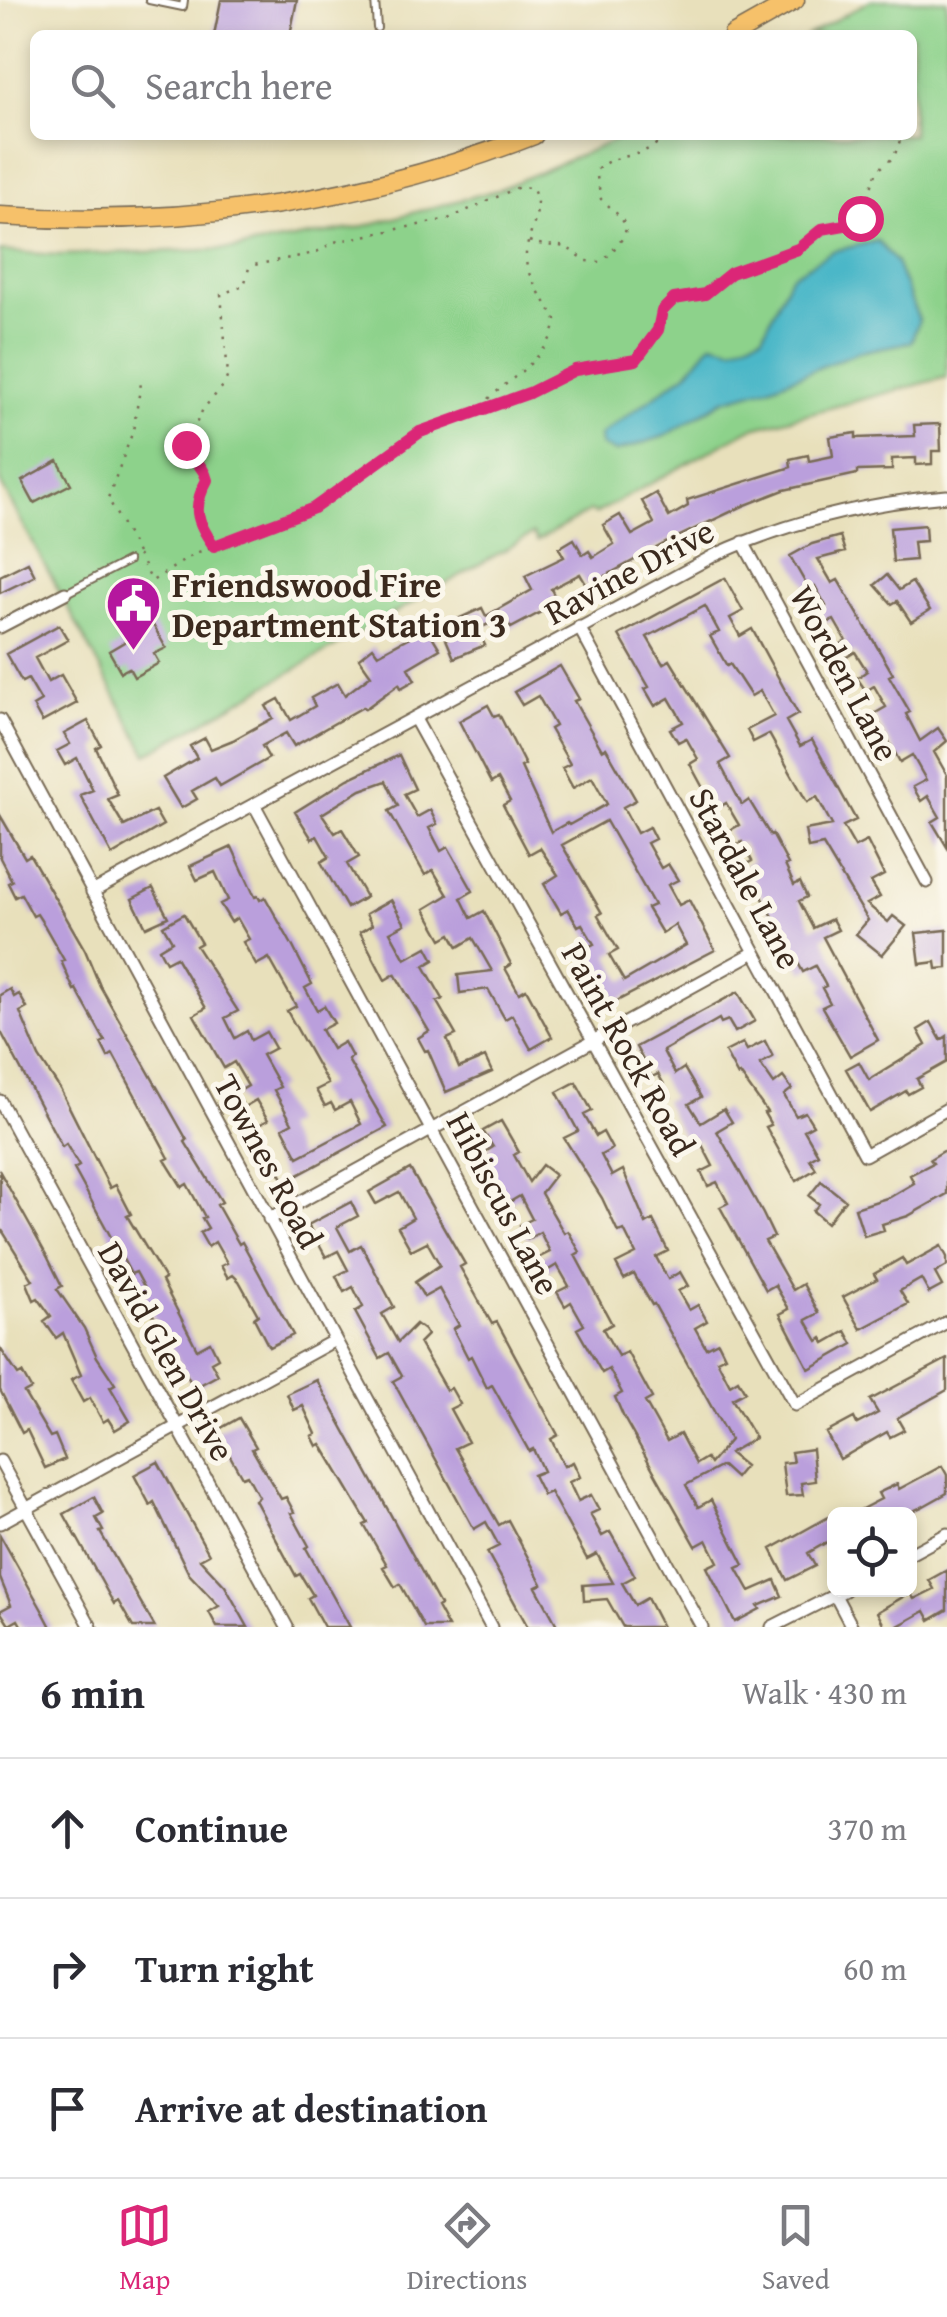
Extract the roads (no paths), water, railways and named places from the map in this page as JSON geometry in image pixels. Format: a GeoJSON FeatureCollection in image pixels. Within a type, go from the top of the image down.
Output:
{"type":"FeatureCollection","features":[{"type":"Feature","properties":{"kind":"main road"},"geometry":{"type":"LineString","coordinates":[[742,30],[795,0]]}},
{"type":"Feature","properties":{"kind":"main road"},"geometry":{"type":"LineString","coordinates":[[0,216],[155,219],[259,208],[358,190],[434,170],[520,140]]}},
{"type":"Feature","properties":{"kind":"street","name":"Ravine Drive"},"geometry":{"type":"LineString","coordinates":[[92,892],[743,542],[859,506],[947,496]]}},
{"type":"Feature","properties":{"kind":"street","name":"Worden Lane"},"geometry":{"type":"LineString","coordinates":[[743,542],[927,882]]}},
{"type":"Feature","properties":{"kind":"street"},"geometry":{"type":"LineString","coordinates":[[0,628],[65,594]]}},
{"type":"Feature","properties":{"kind":"street","name":"Stardale Lane"},"geometry":{"type":"LineString","coordinates":[[579,627],[865,1155],[947,1109]]}},
{"type":"Feature","properties":{"kind":"street","name":"Paint Rock Road"},"geometry":{"type":"LineString","coordinates":[[415,719],[795,1405],[947,1322]]}},
{"type":"Feature","properties":{"kind":"street","name":"Townes Road"},"geometry":{"type":"LineString","coordinates":[[0,720],[490,1627]]}},
{"type":"Feature","properties":{"kind":"street","name":"Hibiscus Lane"},"geometry":{"type":"LineString","coordinates":[[255,806],[702,1627]]}},
{"type":"Feature","properties":{"kind":"street"},"geometry":{"type":"LineString","coordinates":[[270,1219],[755,952]]}},
{"type":"Feature","properties":{"kind":"street","name":"David Glen Drive"},"geometry":{"type":"LineString","coordinates":[[0,1101],[286,1627]]}},
{"type":"Feature","properties":{"kind":"street"},"geometry":{"type":"LineString","coordinates":[[0,1523],[335,1340]]}},
{"type":"Feature","properties":{"kind":"street"},"geometry":{"type":"LineString","coordinates":[[0,1460],[91,1627]]}},
{"type":"Feature","properties":{"kind":"street"},"geometry":{"type":"LineString","coordinates":[[917,1550],[947,1534]]}},
{"type":"Feature","properties":{"kind":"street"},"geometry":{"type":"LineString","coordinates":[[772,1627],[830,1597]]}},
{"type":"Feature","properties":{"kind":"street"},"geometry":{"type":"LineString","coordinates":[[842,1597],[852,1627]]}},
{"type":"Feature","properties":{"kind":"lane"},"geometry":{"type":"LineString","coordinates":[[149,0],[182,7],[184,0]]}},
{"type":"Feature","properties":{"kind":"lane"},"geometry":{"type":"LineString","coordinates":[[375,0],[376,28]]}},
{"type":"Feature","properties":{"kind":"lane"},"geometry":{"type":"LineString","coordinates":[[65,594],[128,560]]}},
{"type":"Feature","properties":{"kind":"water"},"geometry":{"type":"Polygon","coordinates":[[[878,241],[896,263],[919,320],[911,342],[859,352],[767,388],[724,400],[665,436],[615,452],[601,446],[600,435],[687,373],[712,343],[733,348],[763,335],[791,276],[833,251],[878,241]]]}},
{"type":"Feature","properties":{"kind":"place","name":"Friendswood Fire Department Station 3"},"geometry":{"type":"Point","coordinates":[133,653]}}]}
